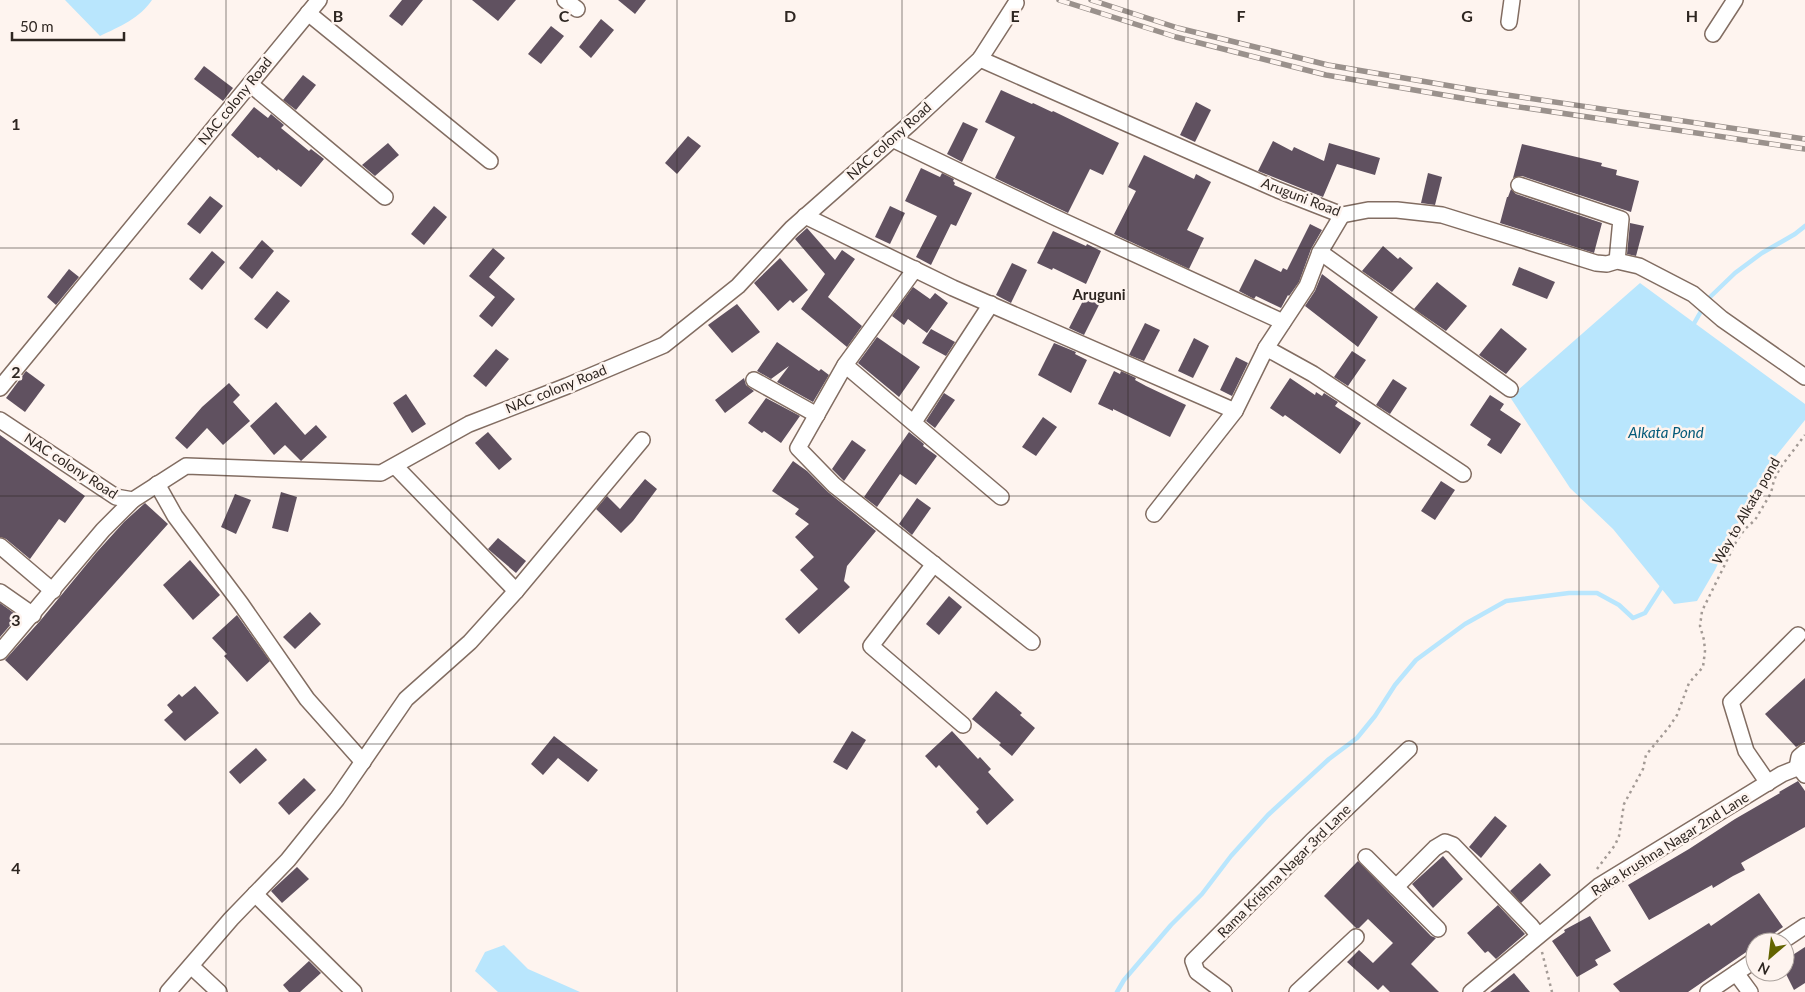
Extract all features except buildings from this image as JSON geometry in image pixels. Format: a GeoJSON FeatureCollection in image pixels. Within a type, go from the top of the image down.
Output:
{"type":"FeatureCollection","features":[{"type":"Feature","properties":{"kind":"street","name":"NAC colony Road"},"geometry":{"type":"LineString","coordinates":[[0,388],[319,0]]}},
{"type":"Feature","properties":{"kind":"street"},"geometry":{"type":"LineString","coordinates":[[1509,22],[1512,0]]}},
{"type":"Feature","properties":{"kind":"street"},"geometry":{"type":"LineString","coordinates":[[1713,34],[1735,0]]}},
{"type":"Feature","properties":{"kind":"street","name":"NAC colony Road"},"geometry":{"type":"LineString","coordinates":[[0,420],[116,497],[133,500],[186,466],[381,473],[469,424],[567,386],[664,345],[738,286],[805,216],[980,59],[1016,3]]}},
{"type":"Feature","properties":{"kind":"street"},"geometry":{"type":"LineString","coordinates":[[308,13],[490,161]]}},
{"type":"Feature","properties":{"kind":"street","name":"Aruguni Road"},"geometry":{"type":"LineString","coordinates":[[980,59],[1278,190],[1342,215],[1368,210],[1397,210],[1442,215],[1596,263],[1607,264],[1617,261],[1639,266],[1693,294],[1722,319],[1805,377]]}},
{"type":"Feature","properties":{"kind":"street"},"geometry":{"type":"LineString","coordinates":[[250,84],[385,197]]}},
{"type":"Feature","properties":{"kind":"street"},"geometry":{"type":"LineString","coordinates":[[892,139],[1052,216],[1283,322]]}},
{"type":"Feature","properties":{"kind":"street"},"geometry":{"type":"LineString","coordinates":[[1519,186],[1621,219],[1617,261]]}},
{"type":"Feature","properties":{"kind":"street"},"geometry":{"type":"LineString","coordinates":[[1154,514],[1235,411],[1266,348],[1307,286],[1320,252],[1342,215]]}},
{"type":"Feature","properties":{"kind":"street"},"geometry":{"type":"LineString","coordinates":[[805,216],[990,304],[1235,411]]}},
{"type":"Feature","properties":{"kind":"street"},"geometry":{"type":"LineString","coordinates":[[1320,252],[1510,390]]}},
{"type":"Feature","properties":{"kind":"street"},"geometry":{"type":"LineString","coordinates":[[915,269],[845,365],[798,448],[834,485],[1032,642]]}},
{"type":"Feature","properties":{"kind":"street"},"geometry":{"type":"LineString","coordinates":[[914,422],[990,304]]}},
{"type":"Feature","properties":{"kind":"street"},"geometry":{"type":"LineString","coordinates":[[1266,348],[1313,374],[1463,474]]}},
{"type":"Feature","properties":{"kind":"street"},"geometry":{"type":"LineString","coordinates":[[845,365],[1001,498]]}},
{"type":"Feature","properties":{"kind":"street"},"geometry":{"type":"LineString","coordinates":[[754,380],[817,415]]}},
{"type":"Feature","properties":{"kind":"street"},"geometry":{"type":"LineString","coordinates":[[168,992],[231,919],[288,860],[337,799],[406,699],[470,642],[516,591],[642,440]]}},
{"type":"Feature","properties":{"kind":"street"},"geometry":{"type":"LineString","coordinates":[[394,466],[516,591]]}},
{"type":"Feature","properties":{"kind":"street"},"geometry":{"type":"LineString","coordinates":[[157,484],[175,516],[241,604],[307,699],[363,762]]}},
{"type":"Feature","properties":{"kind":"street"},"geometry":{"type":"LineString","coordinates":[[0,652],[103,530],[133,500]]}},
{"type":"Feature","properties":{"kind":"street"},"geometry":{"type":"LineString","coordinates":[[0,546],[53,591]]}},
{"type":"Feature","properties":{"kind":"street"},"geometry":{"type":"LineString","coordinates":[[934,564],[871,646],[963,724]]}},
{"type":"Feature","properties":{"kind":"street"},"geometry":{"type":"LineString","coordinates":[[0,592],[32,615]]}},
{"type":"Feature","properties":{"kind":"street"},"geometry":{"type":"LineString","coordinates":[[1768,783],[1746,751],[1732,702],[1798,635]]}},
{"type":"Feature","properties":{"kind":"street","name":"Rama Krishna Nagar 3rd Lane"},"geometry":{"type":"LineString","coordinates":[[1224,992],[1197,972],[1193,961],[1312,841],[1409,749]]}},
{"type":"Feature","properties":{"kind":"street"},"geometry":{"type":"LineString","coordinates":[[1801,771],[1799,757],[1805,752]]}},
{"type":"Feature","properties":{"kind":"street","name":"Raka krushna Nagar 2nd Lane"},"geometry":{"type":"LineString","coordinates":[[1471,992],[1598,886],[1782,774],[1801,771]]}},
{"type":"Feature","properties":{"kind":"street"},"geometry":{"type":"LineString","coordinates":[[1396,887],[1435,848],[1445,842],[1453,845],[1538,935]]}},
{"type":"Feature","properties":{"kind":"street"},"geometry":{"type":"LineString","coordinates":[[1366,857],[1438,929]]}},
{"type":"Feature","properties":{"kind":"street"},"geometry":{"type":"LineString","coordinates":[[255,894],[354,992]]}},
{"type":"Feature","properties":{"kind":"street"},"geometry":{"type":"LineString","coordinates":[[1297,992],[1356,937]]}},
{"type":"Feature","properties":{"kind":"street"},"geometry":{"type":"LineString","coordinates":[[191,966],[219,992]]}},
{"type":"Feature","properties":{"kind":"street"},"geometry":{"type":"LineString","coordinates":[[1708,992],[1745,967]]}},
{"type":"Feature","properties":{"kind":"street"},"geometry":{"type":"LineString","coordinates":[[1736,973],[1750,992]]}},
{"type":"Feature","properties":{"kind":"path","name":"Way to Alkata pond"},"geometry":{"type":"LineString","coordinates":[[1595,873],[1615,845],[1620,831],[1624,804],[1643,769],[1646,755],[1677,715],[1689,683],[1703,668],[1705,651],[1700,626],[1702,611],[1737,540],[1755,520],[1771,493],[1774,480],[1780,468],[1805,435]]}},
{"type":"Feature","properties":{"kind":"path"},"geometry":{"type":"LineString","coordinates":[[1538,935],[1552,992]]}},
{"type":"Feature","properties":{"kind":"water"},"geometry":{"type":"Polygon","coordinates":[[[65,0],[152,0],[135,17],[100,36],[65,0]]]}},
{"type":"Feature","properties":{"kind":"water","name":"Alkata Pond"},"geometry":{"type":"Polygon","coordinates":[[[1640,283],[1805,404],[1805,420],[1776,456],[1755,489],[1715,570],[1697,601],[1674,604],[1613,529],[1570,488],[1510,397],[1640,283]]]}},
{"type":"Feature","properties":{"kind":"water"},"geometry":{"type":"Polygon","coordinates":[[[504,945],[528,969],[580,992],[498,992],[475,971],[485,952],[504,945]]]}},
{"type":"Feature","properties":{"kind":"waterway"},"geometry":{"type":"LineString","coordinates":[[1692,327],[1708,299],[1735,273],[1762,253],[1805,226]]}},
{"type":"Feature","properties":{"kind":"waterway"},"geometry":{"type":"LineString","coordinates":[[1117,992],[1124,980],[1171,925],[1202,894],[1231,856],[1268,815],[1329,759],[1357,738],[1375,716],[1395,685],[1416,660],[1465,624],[1506,601],[1569,593],[1597,593],[1619,605],[1633,618],[1645,613],[1663,585]]}},
{"type":"Feature","properties":{"kind":"railway"},"geometry":{"type":"LineString","coordinates":[[1059,0],[1176,37],[1326,75],[1479,101],[1805,149]]}},
{"type":"Feature","properties":{"kind":"railway"},"geometry":{"type":"LineString","coordinates":[[1091,0],[1178,28],[1328,65],[1480,91],[1805,139]]}},
{"type":"Feature","properties":{"kind":"district","name":"Aruguni"},"geometry":{"type":"Point","coordinates":[1099,295]}}]}
